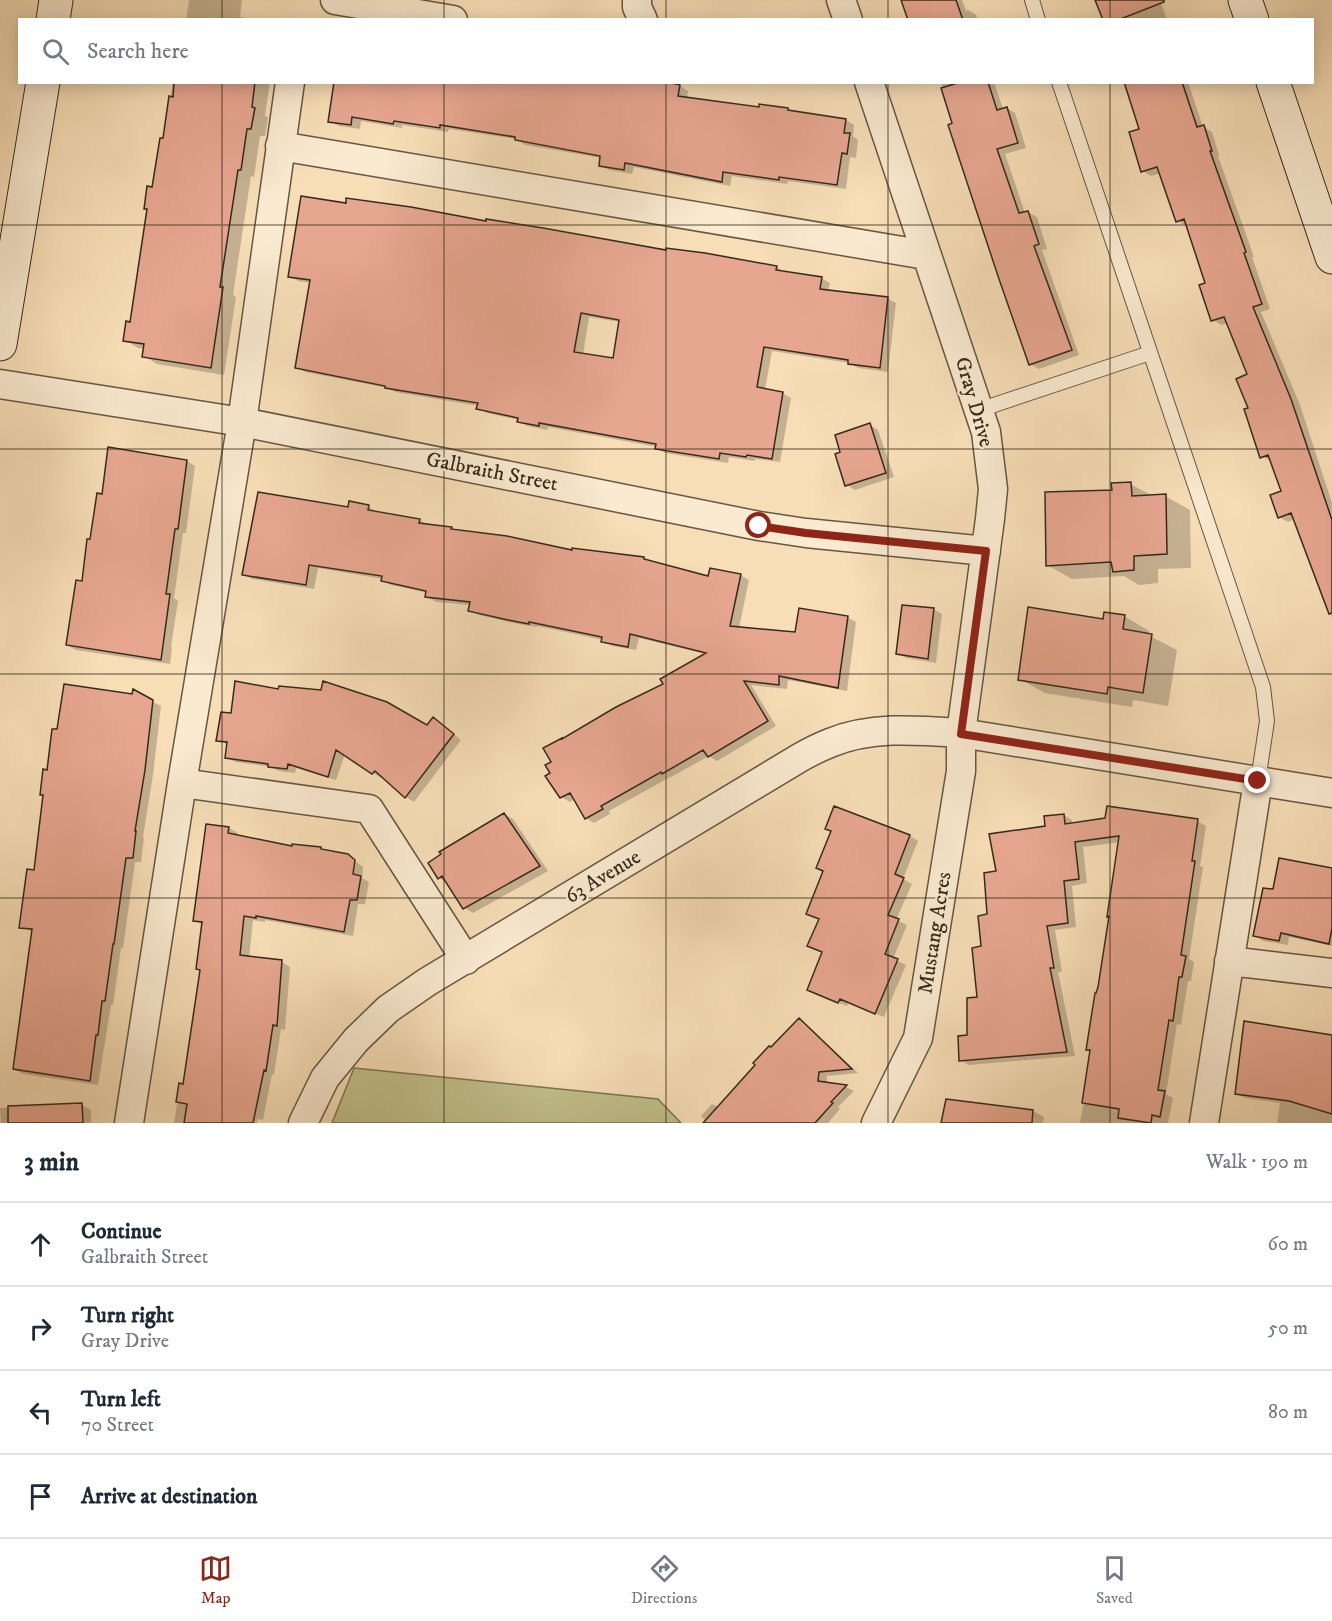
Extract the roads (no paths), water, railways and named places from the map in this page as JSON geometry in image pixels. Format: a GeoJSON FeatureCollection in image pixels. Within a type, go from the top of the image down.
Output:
{"type":"FeatureCollection","features":[{"type":"Feature","properties":{"kind":"main road"},"geometry":{"type":"LineString","coordinates":[[53,18],[56,0]]}},
{"type":"Feature","properties":{"kind":"main road"},"geometry":{"type":"LineString","coordinates":[[1245,0],[1251,18]]}},
{"type":"Feature","properties":{"kind":"main road"},"geometry":{"type":"LineString","coordinates":[[0,344],[43,84]]}},
{"type":"Feature","properties":{"kind":"main road"},"geometry":{"type":"LineString","coordinates":[[1274,84],[1318,175],[1332,257]]}},
{"type":"Feature","properties":{"kind":"street"},"geometry":{"type":"LineString","coordinates":[[335,0],[441,18]]}},
{"type":"Feature","properties":{"kind":"street"},"geometry":{"type":"LineString","coordinates":[[637,0],[641,18]]}},
{"type":"Feature","properties":{"kind":"street"},"geometry":{"type":"LineString","coordinates":[[841,0],[847,18]]}},
{"type":"Feature","properties":{"kind":"street"},"geometry":{"type":"LineString","coordinates":[[129,1123],[242,422],[290,84]]}},
{"type":"Feature","properties":{"kind":"street","name":"Gray Drive"},"geometry":{"type":"LineString","coordinates":[[870,84],[986,432],[993,489],[961,734]]}},
{"type":"Feature","properties":{"kind":"street"},"geometry":{"type":"LineString","coordinates":[[280,146],[926,255]]}},
{"type":"Feature","properties":{"kind":"street","name":"Galbraith Street"},"geometry":{"type":"LineString","coordinates":[[0,384],[242,422],[759,526],[806,533],[986,551]]}},
{"type":"Feature","properties":{"kind":"street","name":"63 Avenue"},"geometry":{"type":"LineString","coordinates":[[303,1123],[325,1078],[356,1040],[388,1009],[427,982],[801,757],[831,742],[858,734],[886,731],[915,730],[961,734],[1332,793]]}},
{"type":"Feature","properties":{"kind":"street","name":"Mustang Acres"},"geometry":{"type":"LineString","coordinates":[[876,1123],[918,1038],[961,771],[961,734]]}},
{"type":"Feature","properties":{"kind":"street"},"geometry":{"type":"LineString","coordinates":[[1204,1123],[1258,781]]}},
{"type":"Feature","properties":{"kind":"street"},"geometry":{"type":"LineString","coordinates":[[182,783],[369,809],[466,960]]}},
{"type":"Feature","properties":{"kind":"street"},"geometry":{"type":"LineString","coordinates":[[1229,961],[1332,973]]}},
{"type":"Feature","properties":{"kind":"lane"},"geometry":{"type":"LineString","coordinates":[[1032,0],[1037,18]]}},
{"type":"Feature","properties":{"kind":"lane"},"geometry":{"type":"LineString","coordinates":[[1060,84],[1263,687],[1267,721],[1258,781]]}},
{"type":"Feature","properties":{"kind":"lane"},"geometry":{"type":"LineString","coordinates":[[980,410],[1150,352]]}}]}
